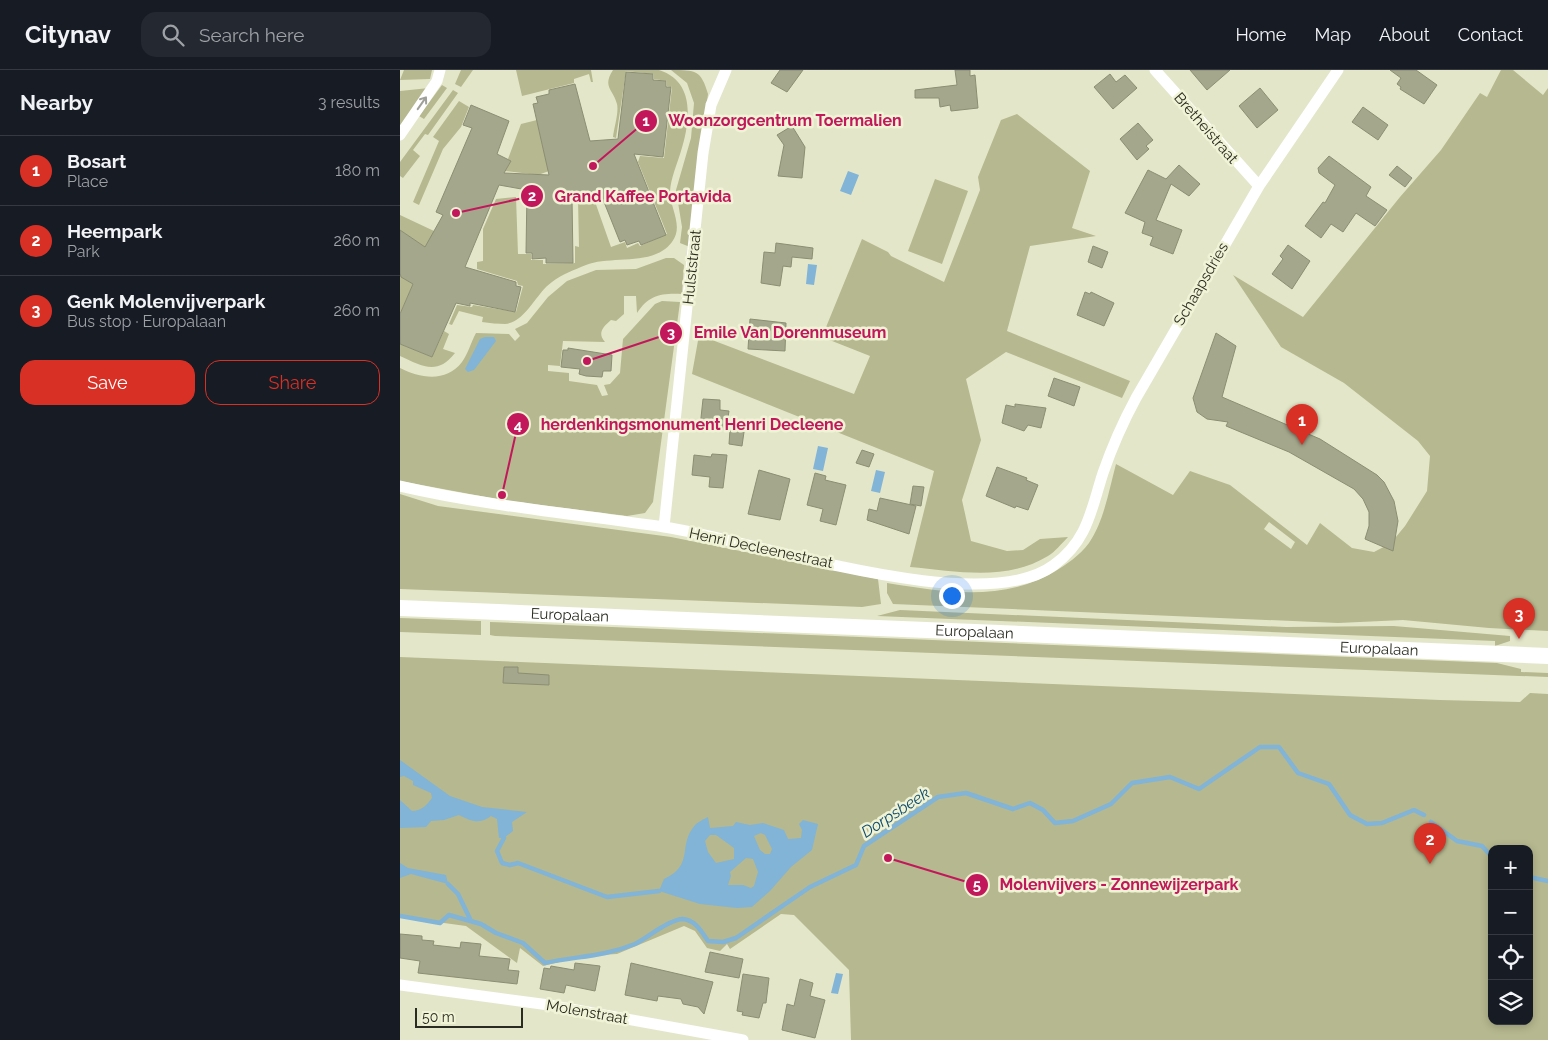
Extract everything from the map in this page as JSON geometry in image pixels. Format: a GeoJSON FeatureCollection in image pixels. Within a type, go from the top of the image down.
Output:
{"type":"FeatureCollection","features":[{"type":"Feature","properties":{"kind":"main road","name":"Europalaan"},"geometry":{"type":"LineString","coordinates":[[400,608],[1548,656]]}},
{"type":"Feature","properties":{"kind":"street"},"geometry":{"type":"LineString","coordinates":[[400,135],[437,81],[440,70]]}},
{"type":"Feature","properties":{"kind":"street","name":"Hulststraat"},"geometry":{"type":"LineString","coordinates":[[664,527],[704,153],[711,105],[720,78],[726,70]]}},
{"type":"Feature","properties":{"kind":"street","name":"Bretheistraat"},"geometry":{"type":"LineString","coordinates":[[1155,70],[1259,186]]}},
{"type":"Feature","properties":{"kind":"street","name":"Schaapsdries"},"geometry":{"type":"LineString","coordinates":[[1092,512],[1103,473],[1119,430],[1174,330],[1259,186],[1338,70]]}},
{"type":"Feature","properties":{"kind":"street","name":"Henri Decleenestraat"},"geometry":{"type":"LineString","coordinates":[[400,486],[493,505],[664,527],[911,580],[981,584],[1007,583],[1039,574],[1055,565],[1083,536],[1092,512]]}},
{"type":"Feature","properties":{"kind":"street","name":"Molenstraat"},"geometry":{"type":"LineString","coordinates":[[401,989],[548,1005],[743,1040]]}},
{"type":"Feature","properties":{"kind":"green space"},"geometry":{"type":"Polygon","coordinates":[[[404,70],[432,70],[430,79],[400,80],[404,70]]]}},
{"type":"Feature","properties":{"kind":"green space"},"geometry":{"type":"Polygon","coordinates":[[[461,70],[473,70],[461,87],[455,84],[461,70]]]}},
{"type":"Feature","properties":{"kind":"green space"},"geometry":{"type":"Polygon","coordinates":[[[516,70],[591,70],[593,82],[591,82],[589,74],[574,79],[574,83],[522,96],[516,70]]]}},
{"type":"Feature","properties":{"kind":"green space"},"geometry":{"type":"Polygon","coordinates":[[[613,70],[659,70],[671,76],[685,93],[688,116],[687,128],[670,191],[677,224],[677,230],[672,242],[664,250],[654,255],[643,258],[596,262],[564,274],[546,287],[525,313],[512,322],[505,324],[482,322],[483,317],[459,311],[452,325],[449,324],[457,305],[472,307],[473,305],[516,312],[523,286],[518,285],[517,281],[477,269],[477,262],[483,261],[483,229],[496,199],[516,197],[518,254],[531,254],[531,260],[543,260],[543,264],[575,263],[575,246],[579,247],[578,199],[593,196],[611,247],[625,242],[627,248],[638,243],[640,246],[667,234],[638,162],[640,156],[664,158],[672,87],[667,86],[667,81],[654,79],[654,74],[626,71],[616,138],[613,137],[617,104],[608,84],[613,70]]]}},
{"type":"Feature","properties":{"kind":"green space"},"geometry":{"type":"Polygon","coordinates":[[[671,70],[686,70],[696,73],[703,80],[708,94],[690,247],[680,243],[682,227],[676,190],[691,138],[694,103],[687,83],[671,70]]]}},
{"type":"Feature","properties":{"kind":"green space"},"geometry":{"type":"Polygon","coordinates":[[[1501,70],[1513,70],[1543,95],[1548,88],[1548,631],[1403,620],[1338,623],[893,604],[887,593],[887,583],[951,591],[993,591],[1014,588],[1059,569],[1081,552],[1089,543],[1099,525],[1116,464],[1173,495],[1190,471],[1230,485],[1307,545],[1320,523],[1352,548],[1374,552],[1391,543],[1405,526],[1427,491],[1430,456],[1418,441],[1344,383],[1281,347],[1233,275],[1303,317],[1400,197],[1441,150],[1480,93],[1487,97],[1501,70]],[[1269,522],[1264,529],[1291,549],[1295,542],[1269,522]]]}},
{"type":"Feature","properties":{"kind":"green space"},"geometry":{"type":"Polygon","coordinates":[[[442,85],[447,88],[424,119],[419,116],[442,85]]]}},
{"type":"Feature","properties":{"kind":"green space"},"geometry":{"type":"Polygon","coordinates":[[[429,88],[400,127],[400,91],[429,88]]]}},
{"type":"Feature","properties":{"kind":"green space"},"geometry":{"type":"Polygon","coordinates":[[[453,90],[458,93],[428,135],[425,134],[413,150],[420,156],[403,178],[400,176],[400,162],[453,90]]]}},
{"type":"Feature","properties":{"kind":"green space"},"geometry":{"type":"Polygon","coordinates":[[[459,101],[469,107],[461,127],[443,149],[419,205],[413,202],[439,141],[433,137],[459,101]]]}},
{"type":"Feature","properties":{"kind":"green space"},"geometry":{"type":"Polygon","coordinates":[[[1017,114],[1090,171],[1072,228],[1096,236],[1030,246],[1007,331],[1130,381],[1122,398],[1006,352],[966,379],[981,440],[962,500],[971,541],[1007,551],[1023,550],[1040,539],[1068,537],[1048,556],[1032,564],[1015,569],[980,573],[910,567],[934,471],[692,374],[699,335],[854,394],[870,356],[822,337],[862,239],[888,252],[891,256],[944,282],[980,190],[978,177],[1001,120],[1017,114]]]}},
{"type":"Feature","properties":{"kind":"green space"},"geometry":{"type":"Polygon","coordinates":[[[537,120],[549,171],[538,175],[505,171],[511,161],[508,159],[521,124],[537,120]]]}},
{"type":"Feature","properties":{"kind":"green space"},"geometry":{"type":"Polygon","coordinates":[[[935,179],[968,191],[942,264],[908,251],[935,179]]]}},
{"type":"Feature","properties":{"kind":"green space"},"geometry":{"type":"Polygon","coordinates":[[[400,215],[434,231],[433,253],[400,230],[400,215]]]}},
{"type":"Feature","properties":{"kind":"green space"},"geometry":{"type":"Polygon","coordinates":[[[666,258],[674,258],[684,265],[682,294],[656,296],[646,302],[637,313],[636,296],[624,296],[624,314],[616,321],[611,320],[602,330],[601,336],[605,342],[563,341],[560,366],[548,365],[548,371],[569,373],[569,381],[597,385],[602,396],[608,395],[604,385],[610,384],[620,373],[623,339],[655,304],[662,301],[680,302],[653,502],[645,513],[627,516],[502,500],[400,481],[400,368],[424,376],[441,376],[456,369],[462,362],[476,333],[509,334],[515,341],[520,336],[515,329],[527,323],[548,297],[567,281],[596,270],[636,269],[666,258]]]}},
{"type":"Feature","properties":{"kind":"green space"},"geometry":{"type":"Polygon","coordinates":[[[400,273],[413,284],[400,314],[400,273]]]}},
{"type":"Feature","properties":{"kind":"green space"},"geometry":{"type":"Polygon","coordinates":[[[444,331],[449,334],[443,349],[455,353],[442,365],[435,367],[422,366],[400,356],[400,344],[432,357],[444,331]]]}},
{"type":"Feature","properties":{"kind":"green space"},"geometry":{"type":"Polygon","coordinates":[[[400,494],[438,506],[671,537],[878,579],[881,604],[862,607],[400,589],[400,494]]]}},
{"type":"Feature","properties":{"kind":"green space"},"geometry":{"type":"Polygon","coordinates":[[[900,610],[1286,627],[1394,626],[1510,636],[1510,641],[1495,646],[1495,641],[877,616],[900,610]]]}},
{"type":"Feature","properties":{"kind":"green space"},"geometry":{"type":"Polygon","coordinates":[[[400,618],[481,621],[481,635],[400,632],[400,618]]]}},
{"type":"Feature","properties":{"kind":"green space"},"geometry":{"type":"Polygon","coordinates":[[[490,622],[1497,663],[1521,669],[1521,672],[1548,673],[1548,677],[495,636],[490,635],[490,622]]]}},
{"type":"Feature","properties":{"kind":"green space"},"geometry":{"type":"Polygon","coordinates":[[[400,657],[1440,700],[1520,702],[1530,693],[1548,694],[1548,1040],[851,1040],[849,970],[794,915],[781,914],[730,949],[727,944],[720,951],[707,948],[695,931],[684,926],[617,954],[584,956],[543,966],[520,948],[517,963],[466,926],[400,917],[400,657]]]}},
{"type":"Feature","properties":{"kind":"water"},"geometry":{"type":"Polygon","coordinates":[[[848,171],[859,175],[851,195],[840,191],[848,171]]]}},
{"type":"Feature","properties":{"kind":"water"},"geometry":{"type":"Polygon","coordinates":[[[808,264],[817,265],[814,285],[806,284],[808,264]]]}},
{"type":"Feature","properties":{"kind":"water"},"geometry":{"type":"Polygon","coordinates":[[[494,337],[496,341],[474,370],[468,372],[465,369],[480,339],[494,337]]]}},
{"type":"Feature","properties":{"kind":"water"},"geometry":{"type":"Polygon","coordinates":[[[818,446],[828,448],[823,471],[813,469],[818,446]]]}},
{"type":"Feature","properties":{"kind":"water"},"geometry":{"type":"Polygon","coordinates":[[[876,470],[885,472],[880,493],[871,491],[876,470]]]}},
{"type":"Feature","properties":{"kind":"water"},"geometry":{"type":"Polygon","coordinates":[[[400,760],[450,796],[482,807],[527,812],[512,822],[513,831],[504,838],[499,838],[497,819],[491,816],[487,819],[475,821],[459,815],[444,820],[431,821],[426,827],[400,828],[400,800],[412,811],[424,807],[432,798],[431,793],[413,785],[413,781],[404,776],[400,777],[400,760]]]}},
{"type":"Feature","properties":{"kind":"water"},"geometry":{"type":"Polygon","coordinates":[[[708,817],[710,828],[733,826],[736,822],[750,825],[763,823],[784,830],[788,839],[801,838],[802,830],[799,824],[803,820],[818,824],[812,850],[791,867],[770,891],[752,907],[737,908],[700,904],[659,891],[664,879],[673,874],[683,861],[687,840],[695,825],[708,817]],[[761,833],[754,836],[760,850],[765,854],[770,854],[772,849],[765,835],[761,833]],[[710,835],[705,841],[708,852],[716,863],[734,859],[734,848],[716,835],[710,835]],[[746,858],[730,872],[731,876],[728,885],[743,885],[751,888],[754,886],[758,872],[753,859],[746,858]]]}},
{"type":"Feature","properties":{"kind":"water"},"geometry":{"type":"Polygon","coordinates":[[[400,863],[408,868],[446,875],[448,884],[411,874],[400,878],[400,863]]]}},
{"type":"Feature","properties":{"kind":"water"},"geometry":{"type":"Polygon","coordinates":[[[836,973],[843,974],[838,994],[831,993],[836,973]]]}},
{"type":"Feature","properties":{"kind":"building"},"geometry":{"type":"Polygon","coordinates":[[[780,70],[803,70],[787,92],[771,83],[780,70]]]}},
{"type":"Feature","properties":{"kind":"building"},"geometry":{"type":"Polygon","coordinates":[[[955,70],[970,70],[970,76],[975,75],[978,108],[951,111],[950,105],[940,107],[939,98],[915,98],[915,90],[957,85],[955,70]]]}},
{"type":"Feature","properties":{"kind":"building"},"geometry":{"type":"Polygon","coordinates":[[[1190,70],[1230,70],[1207,90],[1190,70]]]}},
{"type":"Feature","properties":{"kind":"building"},"geometry":{"type":"Polygon","coordinates":[[[1390,70],[1416,70],[1437,85],[1424,104],[1400,89],[1401,87],[1397,84],[1401,78],[1390,70]]]}},
{"type":"Feature","properties":{"kind":"building"},"geometry":{"type":"Polygon","coordinates":[[[626,72],[653,74],[653,80],[666,81],[666,87],[671,87],[663,157],[634,154],[666,235],[641,245],[639,241],[627,245],[625,240],[620,242],[600,192],[572,198],[573,263],[546,263],[546,258],[532,259],[532,253],[526,253],[527,190],[499,185],[465,267],[516,282],[516,286],[521,287],[515,312],[470,303],[470,306],[456,303],[432,357],[400,344],[400,314],[413,284],[401,277],[400,273],[400,230],[425,247],[443,215],[436,212],[472,128],[463,125],[471,105],[509,121],[497,154],[511,161],[504,173],[549,175],[533,104],[538,103],[536,97],[549,94],[549,90],[575,84],[590,141],[618,139],[626,72]]]}},
{"type":"Feature","properties":{"kind":"building"},"geometry":{"type":"Polygon","coordinates":[[[1110,74],[1116,82],[1125,75],[1137,88],[1113,109],[1094,87],[1110,74]]]}},
{"type":"Feature","properties":{"kind":"building"},"geometry":{"type":"Polygon","coordinates":[[[1260,88],[1278,110],[1257,128],[1239,106],[1260,88]]]}},
{"type":"Feature","properties":{"kind":"building"},"geometry":{"type":"Polygon","coordinates":[[[1363,107],[1388,125],[1378,140],[1352,122],[1363,107]]]}},
{"type":"Feature","properties":{"kind":"building"},"geometry":{"type":"Polygon","coordinates":[[[1138,123],[1153,140],[1146,146],[1149,149],[1137,160],[1120,139],[1138,123]]]}},
{"type":"Feature","properties":{"kind":"building"},"geometry":{"type":"Polygon","coordinates":[[[792,126],[805,147],[802,178],[778,176],[784,145],[777,135],[792,126]]]}},
{"type":"Feature","properties":{"kind":"building"},"geometry":{"type":"Polygon","coordinates":[[[1329,156],[1371,187],[1366,196],[1387,210],[1375,226],[1356,213],[1343,232],[1331,224],[1321,238],[1305,226],[1323,202],[1325,203],[1335,185],[1319,173],[1318,168],[1329,156]]]}},
{"type":"Feature","properties":{"kind":"building"},"geometry":{"type":"Polygon","coordinates":[[[1179,165],[1200,184],[1189,196],[1171,184],[1156,220],[1182,230],[1173,254],[1150,245],[1153,237],[1142,233],[1145,222],[1125,213],[1148,170],[1166,179],[1179,165]]]}},
{"type":"Feature","properties":{"kind":"building"},"geometry":{"type":"Polygon","coordinates":[[[1397,166],[1412,178],[1405,187],[1389,175],[1397,166]]]}},
{"type":"Feature","properties":{"kind":"building"},"geometry":{"type":"Polygon","coordinates":[[[776,243],[813,248],[812,259],[792,257],[791,267],[783,266],[780,286],[761,283],[764,252],[775,253],[776,243]]]}},
{"type":"Feature","properties":{"kind":"building"},"geometry":{"type":"Polygon","coordinates":[[[1288,245],[1310,261],[1292,289],[1272,274],[1283,259],[1280,256],[1288,245]]]}},
{"type":"Feature","properties":{"kind":"building"},"geometry":{"type":"Polygon","coordinates":[[[1093,246],[1108,252],[1102,268],[1088,262],[1093,246]]]}},
{"type":"Feature","properties":{"kind":"building"},"geometry":{"type":"Polygon","coordinates":[[[1085,292],[1090,294],[1091,292],[1114,303],[1104,326],[1077,315],[1085,292]]]}},
{"type":"Feature","properties":{"kind":"building"},"geometry":{"type":"Polygon","coordinates":[[[750,319],[786,323],[785,351],[748,349],[750,319]]]}},
{"type":"Feature","properties":{"kind":"building"},"geometry":{"type":"Polygon","coordinates":[[[1216,333],[1236,346],[1222,397],[1320,439],[1377,475],[1384,482],[1394,501],[1398,521],[1393,551],[1365,539],[1369,526],[1369,512],[1363,499],[1354,489],[1289,452],[1226,426],[1228,422],[1207,419],[1197,412],[1193,398],[1216,333]]]}},
{"type":"Feature","properties":{"kind":"building"},"geometry":{"type":"Polygon","coordinates":[[[568,348],[612,355],[611,371],[603,371],[602,377],[586,376],[579,374],[580,369],[561,367],[563,350],[568,350],[568,348]]]}},
{"type":"Feature","properties":{"kind":"building"},"geometry":{"type":"Polygon","coordinates":[[[1054,378],[1080,387],[1074,406],[1048,396],[1054,378]]]}},
{"type":"Feature","properties":{"kind":"building"},"geometry":{"type":"Polygon","coordinates":[[[703,399],[720,400],[720,410],[729,411],[726,430],[700,427],[703,399]]]}},
{"type":"Feature","properties":{"kind":"building"},"geometry":{"type":"Polygon","coordinates":[[[1015,404],[1046,408],[1041,428],[1028,425],[1024,431],[1002,423],[1006,405],[1015,407],[1015,404]]]}},
{"type":"Feature","properties":{"kind":"building"},"geometry":{"type":"Polygon","coordinates":[[[730,430],[744,432],[742,446],[729,444],[730,430]]]}},
{"type":"Feature","properties":{"kind":"building"},"geometry":{"type":"Polygon","coordinates":[[[862,450],[874,454],[869,467],[856,463],[862,450]]]}},
{"type":"Feature","properties":{"kind":"building"},"geometry":{"type":"Polygon","coordinates":[[[712,454],[727,455],[723,488],[709,487],[710,477],[692,475],[694,455],[711,457],[712,454]]]}},
{"type":"Feature","properties":{"kind":"building"},"geometry":{"type":"Polygon","coordinates":[[[997,467],[1027,478],[1026,480],[1038,485],[1028,510],[1016,506],[1015,508],[986,496],[997,467]]]}},
{"type":"Feature","properties":{"kind":"building"},"geometry":{"type":"Polygon","coordinates":[[[759,470],[790,479],[780,520],[748,514],[759,470]]]}},
{"type":"Feature","properties":{"kind":"building"},"geometry":{"type":"Polygon","coordinates":[[[815,473],[826,476],[825,480],[846,485],[836,525],[820,521],[823,509],[807,505],[815,473]]]}},
{"type":"Feature","properties":{"kind":"building"},"geometry":{"type":"Polygon","coordinates":[[[913,486],[924,487],[921,506],[910,504],[913,486]]]}},
{"type":"Feature","properties":{"kind":"building"},"geometry":{"type":"Polygon","coordinates":[[[880,498],[916,506],[909,534],[867,520],[869,509],[877,511],[880,498]]]}},
{"type":"Feature","properties":{"kind":"building"},"geometry":{"type":"Polygon","coordinates":[[[504,667],[518,667],[518,673],[549,675],[549,685],[503,683],[504,667]]]}},
{"type":"Feature","properties":{"kind":"building"},"geometry":{"type":"Polygon","coordinates":[[[400,934],[422,936],[422,940],[434,941],[433,945],[460,948],[461,942],[481,944],[479,956],[510,959],[508,970],[519,971],[517,984],[418,973],[420,961],[400,958],[400,934]]]}},
{"type":"Feature","properties":{"kind":"building"},"geometry":{"type":"Polygon","coordinates":[[[710,952],[743,959],[739,978],[705,972],[710,952]]]}},
{"type":"Feature","properties":{"kind":"building"},"geometry":{"type":"Polygon","coordinates":[[[575,963],[600,966],[595,991],[566,985],[564,993],[540,989],[544,968],[550,969],[551,966],[574,970],[575,963]]]}},
{"type":"Feature","properties":{"kind":"building"},"geometry":{"type":"Polygon","coordinates":[[[631,963],[713,982],[704,1014],[698,1007],[683,1004],[681,999],[658,996],[657,1001],[625,995],[631,963]]]}},
{"type":"Feature","properties":{"kind":"building"},"geometry":{"type":"Polygon","coordinates":[[[743,974],[769,978],[766,1003],[763,1003],[759,1018],[742,1015],[743,1012],[737,1011],[743,974]]]}},
{"type":"Feature","properties":{"kind":"building"},"geometry":{"type":"Polygon","coordinates":[[[800,979],[813,983],[810,996],[825,1000],[815,1038],[782,1030],[787,1004],[794,1006],[800,979]]]}},
{"type":"Feature","properties":{"kind":"waterway","name":"Dorpsbeek"},"geometry":{"type":"LineString","coordinates":[[400,916],[440,923],[449,915],[481,924],[496,933],[523,943],[545,963],[601,954],[623,948],[635,944],[672,922],[683,919],[691,921],[708,941],[723,942],[736,938],[810,887],[856,865],[864,846],[938,797],[966,793],[1013,809],[1030,803],[1043,810],[1055,823],[1073,821],[1111,804],[1132,783],[1170,777],[1199,789],[1260,747],[1279,747],[1298,773],[1329,784],[1350,815],[1367,824],[1382,823],[1414,810],[1424,815]]}},
{"type":"Feature","properties":{"kind":"waterway","name":"Dorpsbeek"},"geometry":{"type":"LineString","coordinates":[[1431,822],[1457,841],[1482,846],[1488,853]]}},
{"type":"Feature","properties":{"kind":"waterway"},"geometry":{"type":"LineString","coordinates":[[504,838],[497,851],[502,863],[510,865],[518,863],[607,897],[659,891]]}},
{"type":"Feature","properties":{"kind":"waterway","name":"Dorpsbeek"},"geometry":{"type":"LineString","coordinates":[[1533,878],[1548,881]]}},
{"type":"Feature","properties":{"kind":"waterway"},"geometry":{"type":"LineString","coordinates":[[448,884],[458,894],[471,921]]}},
{"type":"Feature","properties":{"kind":"place","name":"Woonzorgcentrum Toermalien"},"geometry":{"type":"Point","coordinates":[593,166]}},
{"type":"Feature","properties":{"kind":"place","name":"Grand Kaffee Portavida"},"geometry":{"type":"Point","coordinates":[456,213]}},
{"type":"Feature","properties":{"kind":"place","name":"Emile Van Dorenmuseum"},"geometry":{"type":"Point","coordinates":[587,361]}},
{"type":"Feature","properties":{"kind":"place","name":"Bosart"},"geometry":{"type":"Point","coordinates":[1302,445]}},
{"type":"Feature","properties":{"kind":"place","name":"herdenkingsmonument Henri Decleene"},"geometry":{"type":"Point","coordinates":[502,495]}},
{"type":"Feature","properties":{"kind":"place","name":"Genk Molenvijverpark"},"geometry":{"type":"Point","coordinates":[1519,639]}},
{"type":"Feature","properties":{"kind":"place","name":"Molenvijvers - Zonnewijzerpark"},"geometry":{"type":"Point","coordinates":[888,858]}},
{"type":"Feature","properties":{"kind":"place","name":"Heempark"},"geometry":{"type":"Point","coordinates":[1430,864]}}]}
